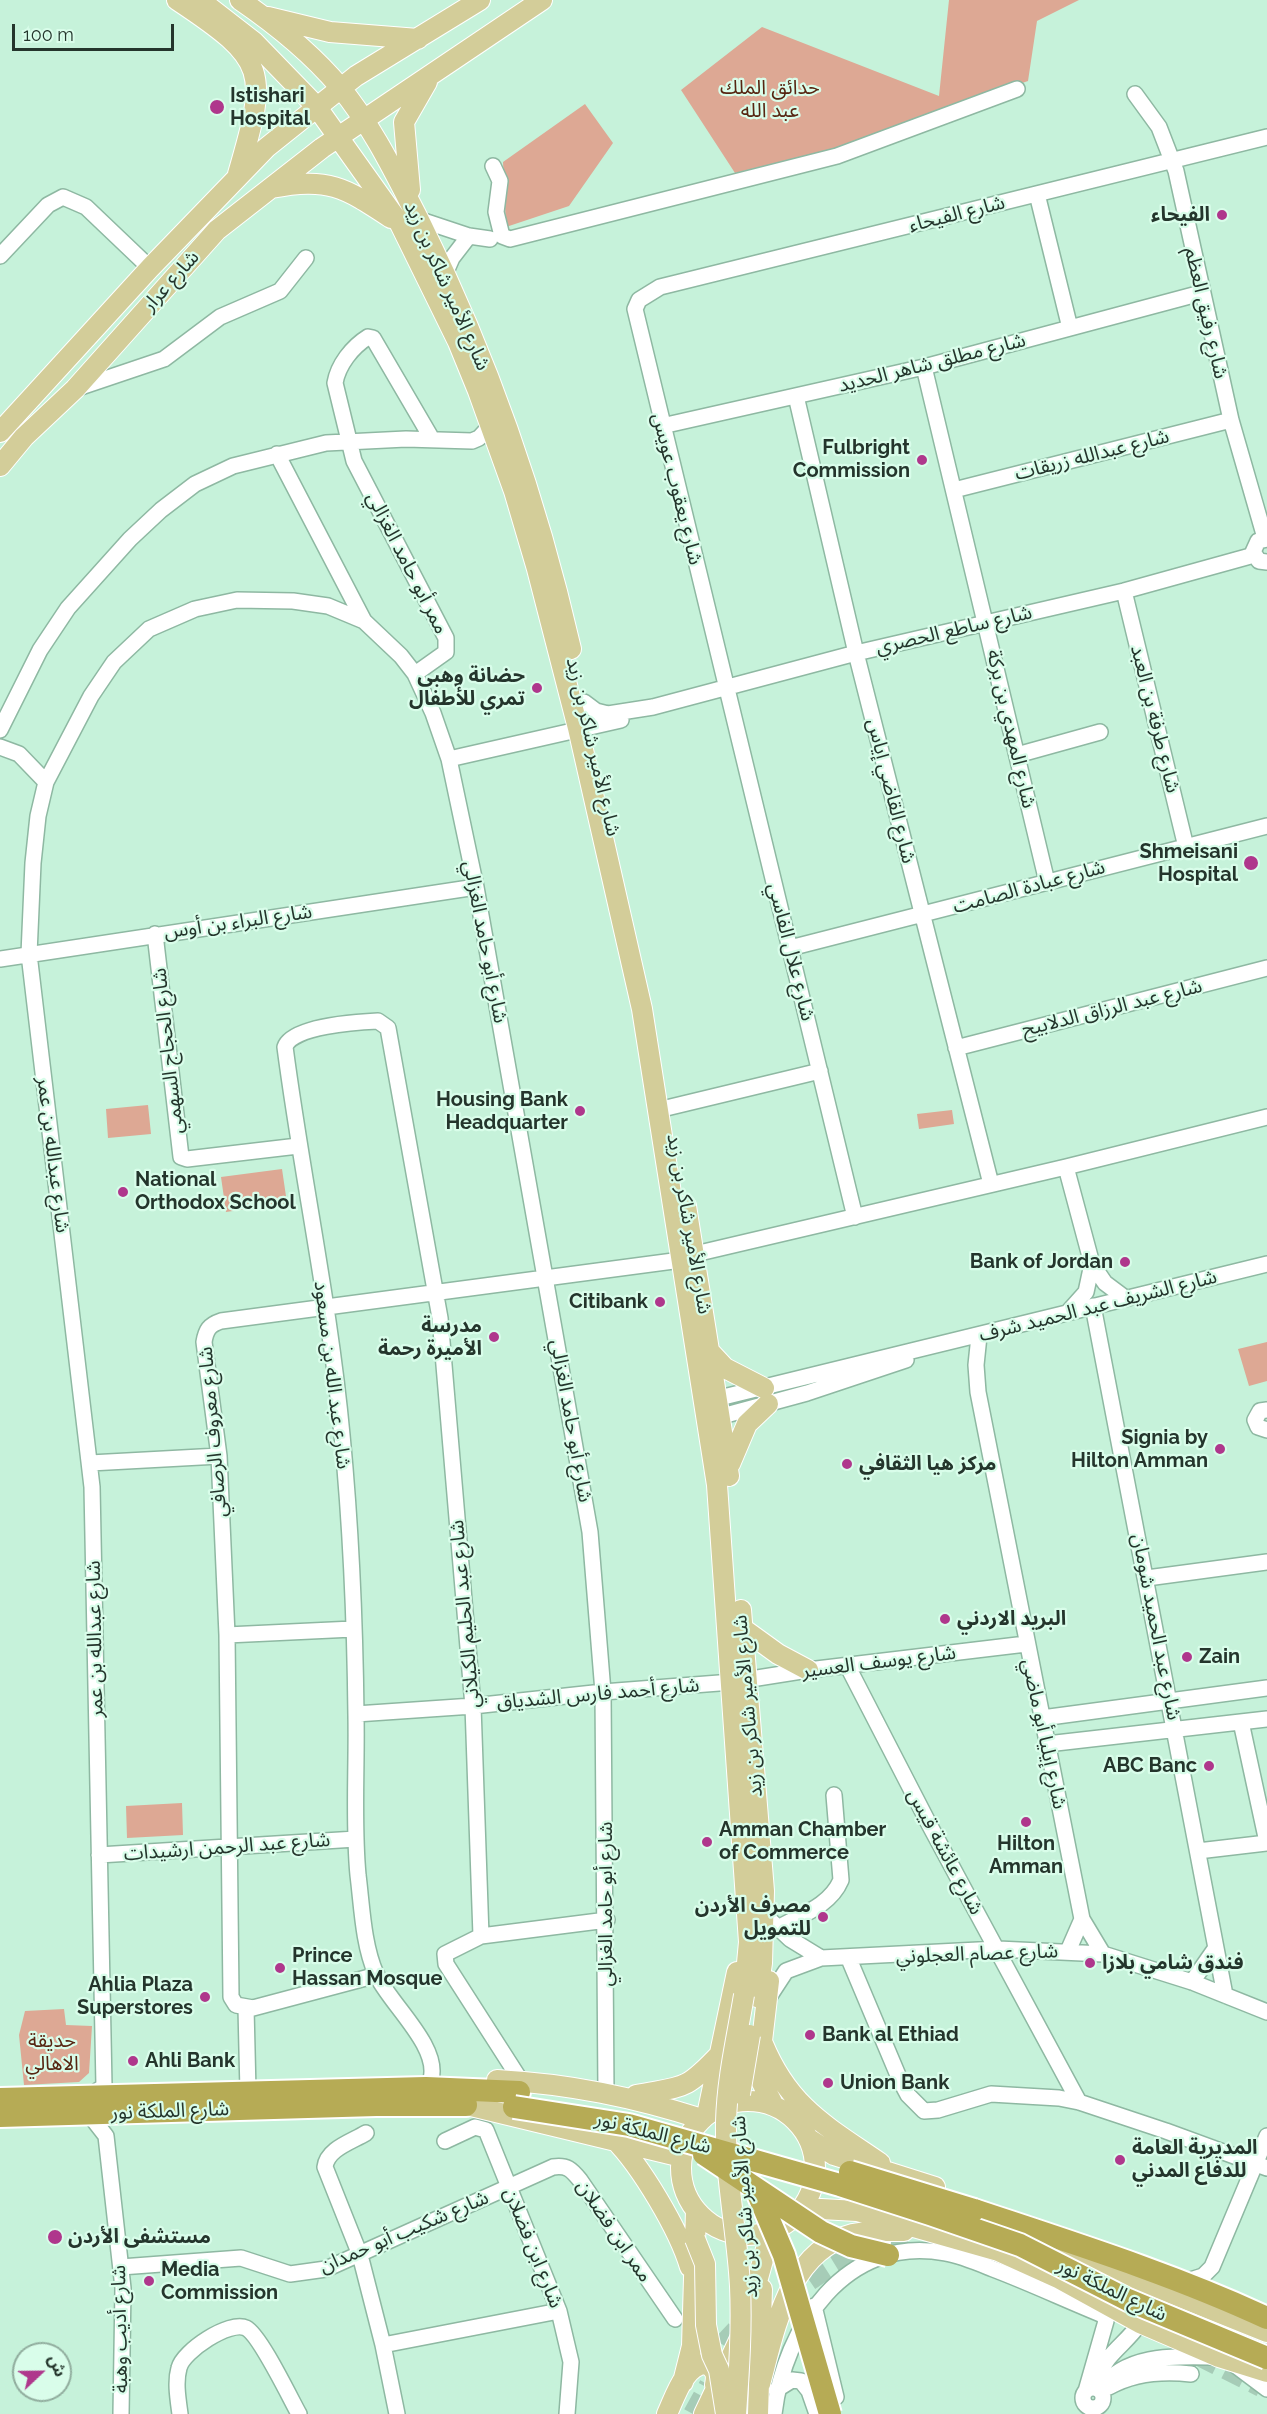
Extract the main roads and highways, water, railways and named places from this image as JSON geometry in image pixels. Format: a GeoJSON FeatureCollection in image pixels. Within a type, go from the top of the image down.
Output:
{"type":"FeatureCollection","features":[{"type":"Feature","properties":{"kind":"highway","name":"شارع الملكة نور"},"geometry":{"type":"LineString","coordinates":[[0,2116],[86,2105],[249,2092],[404,2089],[436,2079],[584,2102],[668,2119],[974,2210],[1071,2247],[1184,2282],[1267,2318]]}},
{"type":"Feature","properties":{"kind":"highway","name":"شارع الملكة نور"},"geometry":{"type":"LineString","coordinates":[[0,2099],[86,2105],[136,2112],[467,2105],[518,2093],[681,2148],[840,2185],[1020,2245],[1128,2300],[1267,2358]]}},
{"type":"Feature","properties":{"kind":"highway"},"geometry":{"type":"LineString","coordinates":[[681,2148],[729,2169],[756,2190],[836,2240],[888,2255]]}},
{"type":"Feature","properties":{"kind":"highway"},"geometry":{"type":"LineString","coordinates":[[756,2190],[780,2245],[830,2414]]}},
{"type":"Feature","properties":{"kind":"main road"},"geometry":{"type":"LineString","coordinates":[[177,0],[241,49],[255,70],[257,99],[253,123],[238,176]]}},
{"type":"Feature","properties":{"kind":"main road","name":"شارع الأمير شاكر بن زيد"},"geometry":{"type":"LineString","coordinates":[[200,0],[254,42],[316,106],[339,136],[411,218],[445,274],[470,329],[520,458],[560,602],[584,702],[584,727]]}},
{"type":"Feature","properties":{"kind":"main road"},"geometry":{"type":"LineString","coordinates":[[240,0],[263,16],[330,32],[418,39]]}},
{"type":"Feature","properties":{"kind":"main road","name":"شارع عرار"},"geometry":{"type":"LineString","coordinates":[[0,432],[150,268],[238,176],[316,106],[340,88],[480,0]]}},
{"type":"Feature","properties":{"kind":"main road","name":"شارع عرار"},"geometry":{"type":"LineString","coordinates":[[0,466],[24,437],[75,388],[217,230],[266,189],[339,136],[542,0]]}},
{"type":"Feature","properties":{"kind":"main road","name":"شارع الأمير شاكر بن زيد"},"geometry":{"type":"LineString","coordinates":[[263,16],[340,88],[363,120],[394,171],[514,491],[584,727],[651,1007],[663,1109],[712,1409],[728,1469],[742,1628],[739,1681],[748,1958],[756,1997],[731,2064],[726,2125],[728,2181],[740,2285],[740,2373],[736,2414]]}},
{"type":"Feature","properties":{"kind":"main road"},"geometry":{"type":"LineString","coordinates":[[266,189],[316,182],[335,186],[411,218],[404,122],[430,77]]}},
{"type":"Feature","properties":{"kind":"main road","name":"شارع الأمير شاكر بن زيد"},"geometry":{"type":"LineString","coordinates":[[688,1257],[711,1353],[712,1409],[724,1548],[764,1891],[762,1963],[738,2103],[740,2191],[751,2289],[752,2330],[748,2414]]}},
{"type":"Feature","properties":{"kind":"main road"},"geometry":{"type":"LineString","coordinates":[[711,1353],[724,1368],[766,1396],[747,1424],[728,1469]]}},
{"type":"Feature","properties":{"kind":"main road"},"geometry":{"type":"LineString","coordinates":[[742,1628],[778,1654],[808,1670]]}},
{"type":"Feature","properties":{"kind":"main road"},"geometry":{"type":"LineString","coordinates":[[764,1891],[773,1923],[756,1997],[763,2044],[777,2075],[793,2098],[836,2134],[894,2173]]}},
{"type":"Feature","properties":{"kind":"main road"},"geometry":{"type":"LineString","coordinates":[[705,2117],[744,1946],[746,1905]]}},
{"type":"Feature","properties":{"kind":"main road"},"geometry":{"type":"LineString","coordinates":[[718,2060],[718,2081],[730,2091],[745,2090],[758,2075],[763,2044]]}},
{"type":"Feature","properties":{"kind":"main road"},"geometry":{"type":"LineString","coordinates":[[633,2098],[690,2084],[718,2060]]}},
{"type":"Feature","properties":{"kind":"main road"},"geometry":{"type":"LineString","coordinates":[[758,2075],[774,2106]]}},
{"type":"Feature","properties":{"kind":"main road"},"geometry":{"type":"LineString","coordinates":[[518,2093],[606,2092],[705,2117]]}},
{"type":"Feature","properties":{"kind":"main road"},"geometry":{"type":"LineString","coordinates":[[620,2140],[643,2142],[654,2132],[654,2120],[633,2098]]}},
{"type":"Feature","properties":{"kind":"main road"},"geometry":{"type":"LineString","coordinates":[[739,2101],[757,2101],[774,2106],[795,2119],[809,2139],[816,2167],[814,2182],[802,2208],[794,2218],[771,2231],[751,2235],[730,2233],[711,2224],[696,2210],[683,2185],[681,2148],[705,2117],[722,2106],[739,2101]]}},
{"type":"Feature","properties":{"kind":"main road"},"geometry":{"type":"LineString","coordinates":[[467,2105],[620,2140],[681,2148]]}},
{"type":"Feature","properties":{"kind":"main road"},"geometry":{"type":"LineString","coordinates":[[809,2139],[834,2155],[894,2173],[1002,2211],[1071,2247],[1267,2332]]}},
{"type":"Feature","properties":{"kind":"main road"},"geometry":{"type":"LineString","coordinates":[[620,2140],[671,2224],[687,2256],[694,2281]]}},
{"type":"Feature","properties":{"kind":"main road"},"geometry":{"type":"LineString","coordinates":[[857,2211],[844,2199],[839,2184],[841,2178],[853,2168],[870,2166]]}},
{"type":"Feature","properties":{"kind":"main road"},"geometry":{"type":"LineString","coordinates":[[802,2208],[857,2211],[998,2252],[1059,2279],[1140,2323],[1225,2359],[1267,2372]]}},
{"type":"Feature","properties":{"kind":"main road"},"geometry":{"type":"LineString","coordinates":[[667,2414],[692,2378],[696,2210]]}},
{"type":"Feature","properties":{"kind":"main road"},"geometry":{"type":"LineString","coordinates":[[758,2414],[768,2387],[786,2296],[809,2261],[827,2246],[853,2235],[923,2229]]}},
{"type":"Feature","properties":{"kind":"main road"},"geometry":{"type":"LineString","coordinates":[[708,2405],[743,2332],[771,2231]]}},
{"type":"Feature","properties":{"kind":"main road"},"geometry":{"type":"LineString","coordinates":[[694,2239],[705,2264],[706,2325],[712,2355],[719,2370],[726,2414]]}},
{"type":"Feature","properties":{"kind":"main road"},"geometry":{"type":"LineString","coordinates":[[764,2260],[768,2387]]}},
{"type":"Feature","properties":{"kind":"main road"},"geometry":{"type":"LineString","coordinates":[[1123,2288],[1267,2346]]}},
{"type":"Feature","properties":{"kind":"main road"},"geometry":{"type":"LineString","coordinates":[[678,2414],[692,2378],[693,2368],[707,2364],[716,2373],[708,2405]]}},
{"type":"Feature","properties":{"kind":"tunnel"},"geometry":{"type":"LineString","coordinates":[[785,2298],[828,2268],[858,2251],[906,2233]]}},
{"type":"Feature","properties":{"kind":"tunnel"},"geometry":{"type":"LineString","coordinates":[[705,2369],[723,2344],[749,2316]]}},
{"type":"Feature","properties":{"kind":"tunnel"},"geometry":{"type":"LineString","coordinates":[[1199,2356],[1261,2387]]}},
{"type":"Feature","properties":{"kind":"tunnel"},"geometry":{"type":"LineString","coordinates":[[693,2414],[709,2385]]}},
{"type":"Feature","properties":{"kind":"place","name":"Istishari Hospital"},"geometry":{"type":"Point","coordinates":[217,107]}},
{"type":"Feature","properties":{"kind":"place","name":"الفيحاء"},"geometry":{"type":"Point","coordinates":[1222,215]}},
{"type":"Feature","properties":{"kind":"place","name":"Fulbright Commission"},"geometry":{"type":"Point","coordinates":[922,460]}},
{"type":"Feature","properties":{"kind":"place","name":"حضانة وهبي تمري للأطفال"},"geometry":{"type":"Point","coordinates":[537,688]}},
{"type":"Feature","properties":{"kind":"place","name":"Shmeisani Hospital"},"geometry":{"type":"Point","coordinates":[1251,863]}},
{"type":"Feature","properties":{"kind":"place","name":"Housing Bank Headquarter"},"geometry":{"type":"Point","coordinates":[580,1111]}},
{"type":"Feature","properties":{"kind":"place","name":"National Orthodox School"},"geometry":{"type":"Point","coordinates":[123,1192]}},
{"type":"Feature","properties":{"kind":"place","name":"Bank of Jordan"},"geometry":{"type":"Point","coordinates":[1125,1262]}},
{"type":"Feature","properties":{"kind":"place","name":"Citibank"},"geometry":{"type":"Point","coordinates":[660,1302]}},
{"type":"Feature","properties":{"kind":"place","name":"مدرسة الأميرة رحمة"},"geometry":{"type":"Point","coordinates":[494,1337]}},
{"type":"Feature","properties":{"kind":"place","name":"Signia by Hilton Amman"},"geometry":{"type":"Point","coordinates":[1220,1449]}},
{"type":"Feature","properties":{"kind":"place","name":"مركز هيا الثقافي"},"geometry":{"type":"Point","coordinates":[847,1464]}},
{"type":"Feature","properties":{"kind":"place","name":"البريد الاردني"},"geometry":{"type":"Point","coordinates":[945,1619]}},
{"type":"Feature","properties":{"kind":"place","name":"Zain"},"geometry":{"type":"Point","coordinates":[1187,1657]}},
{"type":"Feature","properties":{"kind":"place","name":"ABC Banc"},"geometry":{"type":"Point","coordinates":[1209,1766]}},
{"type":"Feature","properties":{"kind":"place","name":"Hilton Amman"},"geometry":{"type":"Point","coordinates":[1026,1822]}},
{"type":"Feature","properties":{"kind":"place","name":"Amman Chamber of Commerce"},"geometry":{"type":"Point","coordinates":[707,1842]}},
{"type":"Feature","properties":{"kind":"place","name":"مصرف الأردن للتمويل"},"geometry":{"type":"Point","coordinates":[823,1917]}},
{"type":"Feature","properties":{"kind":"place","name":"فندق شامي بلازا"},"geometry":{"type":"Point","coordinates":[1090,1963]}},
{"type":"Feature","properties":{"kind":"place","name":"Prince Hassan Mosque"},"geometry":{"type":"Point","coordinates":[280,1968]}},
{"type":"Feature","properties":{"kind":"place","name":"Ahlia Plaza Superstores"},"geometry":{"type":"Point","coordinates":[205,1997]}},
{"type":"Feature","properties":{"kind":"place","name":"Bank al Ethiad"},"geometry":{"type":"Point","coordinates":[810,2035]}},
{"type":"Feature","properties":{"kind":"place","name":"Ahli Bank"},"geometry":{"type":"Point","coordinates":[133,2061]}},
{"type":"Feature","properties":{"kind":"place","name":"Union Bank"},"geometry":{"type":"Point","coordinates":[828,2083]}},
{"type":"Feature","properties":{"kind":"place","name":"المديرية العامة للدفاع المدني"},"geometry":{"type":"Point","coordinates":[1120,2160]}},
{"type":"Feature","properties":{"kind":"place","name":"مستشفى الأردن"},"geometry":{"type":"Point","coordinates":[55,2237]}},
{"type":"Feature","properties":{"kind":"place","name":"Media Commission"},"geometry":{"type":"Point","coordinates":[149,2281]}},
{"type":"Feature","properties":{"kind":"park label","name":"حدائق الملك عبد الله"},"geometry":{"type":"Point","coordinates":[770,100]}},
{"type":"Feature","properties":{"kind":"park label","name":"حديقة الاهالي"},"geometry":{"type":"Point","coordinates":[52,2052]}}]}
